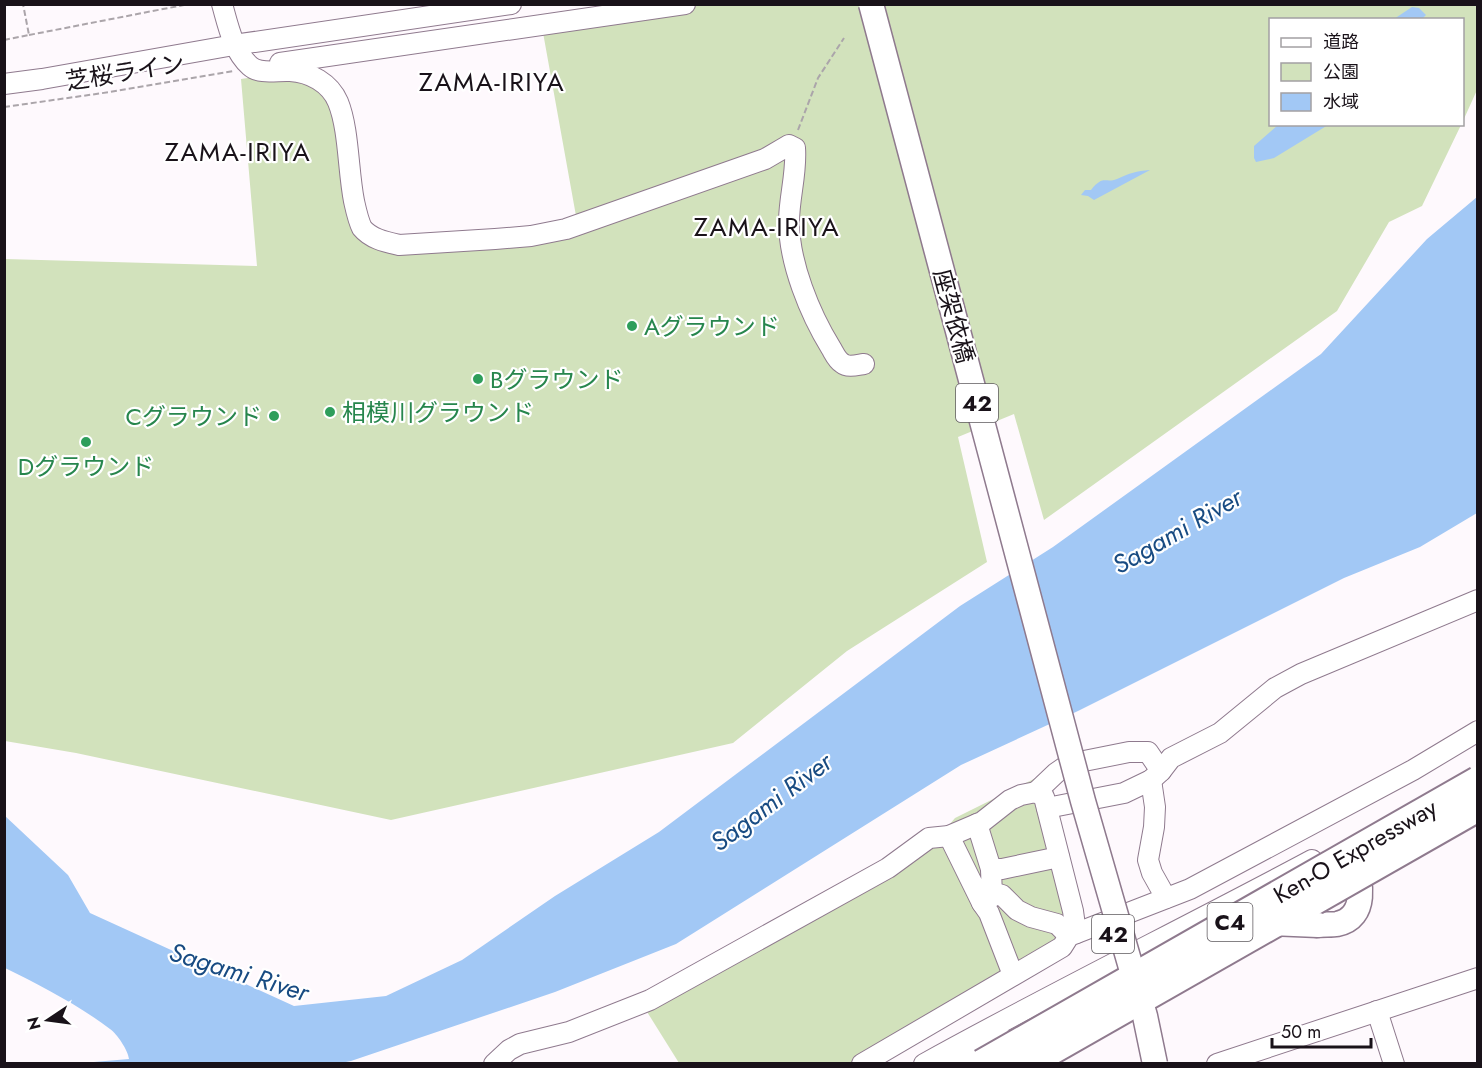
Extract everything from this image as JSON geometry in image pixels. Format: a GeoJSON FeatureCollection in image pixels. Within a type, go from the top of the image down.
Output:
{"type":"FeatureCollection","features":[{"type":"Feature","properties":{"kind":"highway","name":"Ken-O Expressway"},"geometry":{"type":"LineString","coordinates":[[982,1064],[1122,987],[1478,781]]}},
{"type":"Feature","properties":{"kind":"highway","name":"Ken-O Expressway"},"geometry":{"type":"LineString","coordinates":[[1030,1064],[1061,1044],[1478,807]]}},
{"type":"Feature","properties":{"kind":"highway"},"geometry":{"type":"LineString","coordinates":[[961,1064],[1122,987]]}},
{"type":"Feature","properties":{"kind":"main road","name":"座架依橋"},"geometry":{"type":"LineString","coordinates":[[871,4],[1083,801],[1115,942],[1122,987],[1155,1064]]}},
{"type":"Feature","properties":{"kind":"main road"},"geometry":{"type":"LineString","coordinates":[[1015,1064],[1042,1036],[1122,987],[1234,930],[1254,924],[1279,922],[1339,924],[1351,918],[1358,907],[1361,891],[1355,866],[1344,843]]}},
{"type":"Feature","properties":{"kind":"street"},"geometry":{"type":"LineString","coordinates":[[222,4],[234,45],[251,68],[266,72],[304,73],[332,89],[339,103],[357,214],[363,228],[376,239],[399,244],[495,239],[531,236],[566,229],[765,159],[789,145],[795,148],[796,159],[789,224],[793,253],[803,287],[817,323],[840,361],[849,366],[864,363]]}},
{"type":"Feature","properties":{"kind":"street"},"geometry":{"type":"LineString","coordinates":[[4,84],[234,45],[511,4]]}},
{"type":"Feature","properties":{"kind":"street"},"geometry":{"type":"LineString","coordinates":[[251,68],[685,4]]}},
{"type":"Feature","properties":{"kind":"street"},"geometry":{"type":"LineString","coordinates":[[494,1064],[509,1050],[520,1044],[570,1032],[650,1000],[888,867],[929,838],[948,836],[977,824],[1010,800],[1021,795],[1041,800],[1124,793],[1156,776],[1171,758],[1220,733],[1275,688],[1301,674],[1478,600]]}},
{"type":"Feature","properties":{"kind":"street"},"geometry":{"type":"LineString","coordinates":[[862,1064],[1062,947],[1072,935],[1190,889],[1383,786],[1478,731]]}},
{"type":"Feature","properties":{"kind":"street"},"geometry":{"type":"LineString","coordinates":[[1072,935],[1073,911],[1041,800],[1056,773],[1069,764],[1129,753],[1148,752],[1156,776],[1154,827],[1148,860],[1152,873],[1166,898]]}},
{"type":"Feature","properties":{"kind":"street"},"geometry":{"type":"LineString","coordinates":[[924,1064],[1027,1007],[1344,843],[1478,766]]}},
{"type":"Feature","properties":{"kind":"street"},"geometry":{"type":"LineString","coordinates":[[977,824],[990,869],[987,898],[989,913],[1013,975]]}},
{"type":"Feature","properties":{"kind":"street"},"geometry":{"type":"LineString","coordinates":[[948,836],[987,898]]}},
{"type":"Feature","properties":{"kind":"street"},"geometry":{"type":"LineString","coordinates":[[990,869],[1002,869],[1059,857]]}},
{"type":"Feature","properties":{"kind":"street"},"geometry":{"type":"LineString","coordinates":[[987,898],[1002,895],[1017,910],[1057,924],[1072,935]]}},
{"type":"Feature","properties":{"kind":"street"},"geometry":{"type":"LineString","coordinates":[[1125,957],[1149,1064]]}},
{"type":"Feature","properties":{"kind":"street"},"geometry":{"type":"LineString","coordinates":[[1125,957],[1149,1015],[1165,1064]]}},
{"type":"Feature","properties":{"kind":"street"},"geometry":{"type":"LineString","coordinates":[[1217,1064],[1478,978]]}},
{"type":"Feature","properties":{"kind":"street"},"geometry":{"type":"LineString","coordinates":[[1377,1011],[1394,1064]]}},
{"type":"Feature","properties":{"kind":"path"},"geometry":{"type":"LineString","coordinates":[[23,4],[29,35]]}},
{"type":"Feature","properties":{"kind":"path"},"geometry":{"type":"LineString","coordinates":[[4,40],[189,4]]}},
{"type":"Feature","properties":{"kind":"path"},"geometry":{"type":"LineString","coordinates":[[792,147],[818,78],[844,38]]}},
{"type":"Feature","properties":{"kind":"path","name":"芝桜ライン"},"geometry":{"type":"LineString","coordinates":[[4,107],[251,68]]}},
{"type":"Feature","properties":{"kind":"green space"},"geometry":{"type":"Polygon","coordinates":[[[684,4],[1477,5],[1477,90],[1464,119],[1464,18],[1269,18],[1269,126],[1461,126],[1422,206],[1389,222],[1337,311],[1044,520],[1014,414],[958,437],[987,562],[847,651],[733,743],[391,820],[76,753],[5,741],[5,259],[257,266],[241,79],[269,75],[314,83],[333,106],[374,245],[578,227],[542,27],[684,4]]]}},
{"type":"Feature","properties":{"kind":"green space"},"geometry":{"type":"Polygon","coordinates":[[[1044,774],[1077,943],[1071,953],[862,1063],[679,1063],[644,1007],[926,852],[955,818],[1044,774]]]}},
{"type":"Feature","properties":{"kind":"water"},"geometry":{"type":"Polygon","coordinates":[[[1412,7],[1419,8],[1426,15],[1423,18],[1396,18],[1412,7]]]}},
{"type":"Feature","properties":{"kind":"water"},"geometry":{"type":"Polygon","coordinates":[[[1277,126],[1326,126],[1274,158],[1256,162],[1254,146],[1277,126]]]}},
{"type":"Feature","properties":{"kind":"water"},"geometry":{"type":"Polygon","coordinates":[[[1150,170],[1094,200],[1081,195],[1085,190],[1091,190],[1102,181],[1150,170]]]}},
{"type":"Feature","properties":{"kind":"water","name":"Sagami River"},"geometry":{"type":"Polygon","coordinates":[[[1477,197],[1477,513],[1420,547],[1344,578],[1078,711],[961,765],[676,944],[555,992],[351,1061],[336,1064],[82,1063],[129,1059],[122,1042],[98,1020],[45,988],[5,968],[4,815],[68,875],[90,913],[294,1006],[386,996],[462,960],[555,896],[659,832],[960,606],[1053,547],[1321,354],[1427,239],[1477,197]]]}},
{"type":"Feature","properties":{"kind":"place","name":"Aグラウンド"},"geometry":{"type":"Point","coordinates":[632,326]}},
{"type":"Feature","properties":{"kind":"place","name":"Bグラウンド"},"geometry":{"type":"Point","coordinates":[478,379]}},
{"type":"Feature","properties":{"kind":"place","name":"相模川グラウンド"},"geometry":{"type":"Point","coordinates":[330,412]}},
{"type":"Feature","properties":{"kind":"place","name":"Cグラウンド"},"geometry":{"type":"Point","coordinates":[274,416]}},
{"type":"Feature","properties":{"kind":"place","name":"Dグラウンド"},"geometry":{"type":"Point","coordinates":[86,442]}},
{"type":"Feature","properties":{"kind":"district","name":"ZAMA-IRIYA"},"geometry":{"type":"Point","coordinates":[492,82]}},
{"type":"Feature","properties":{"kind":"district","name":"ZAMA-IRIYA"},"geometry":{"type":"Point","coordinates":[238,152]}},
{"type":"Feature","properties":{"kind":"district","name":"ZAMA-IRIYA"},"geometry":{"type":"Point","coordinates":[767,227]}}]}
